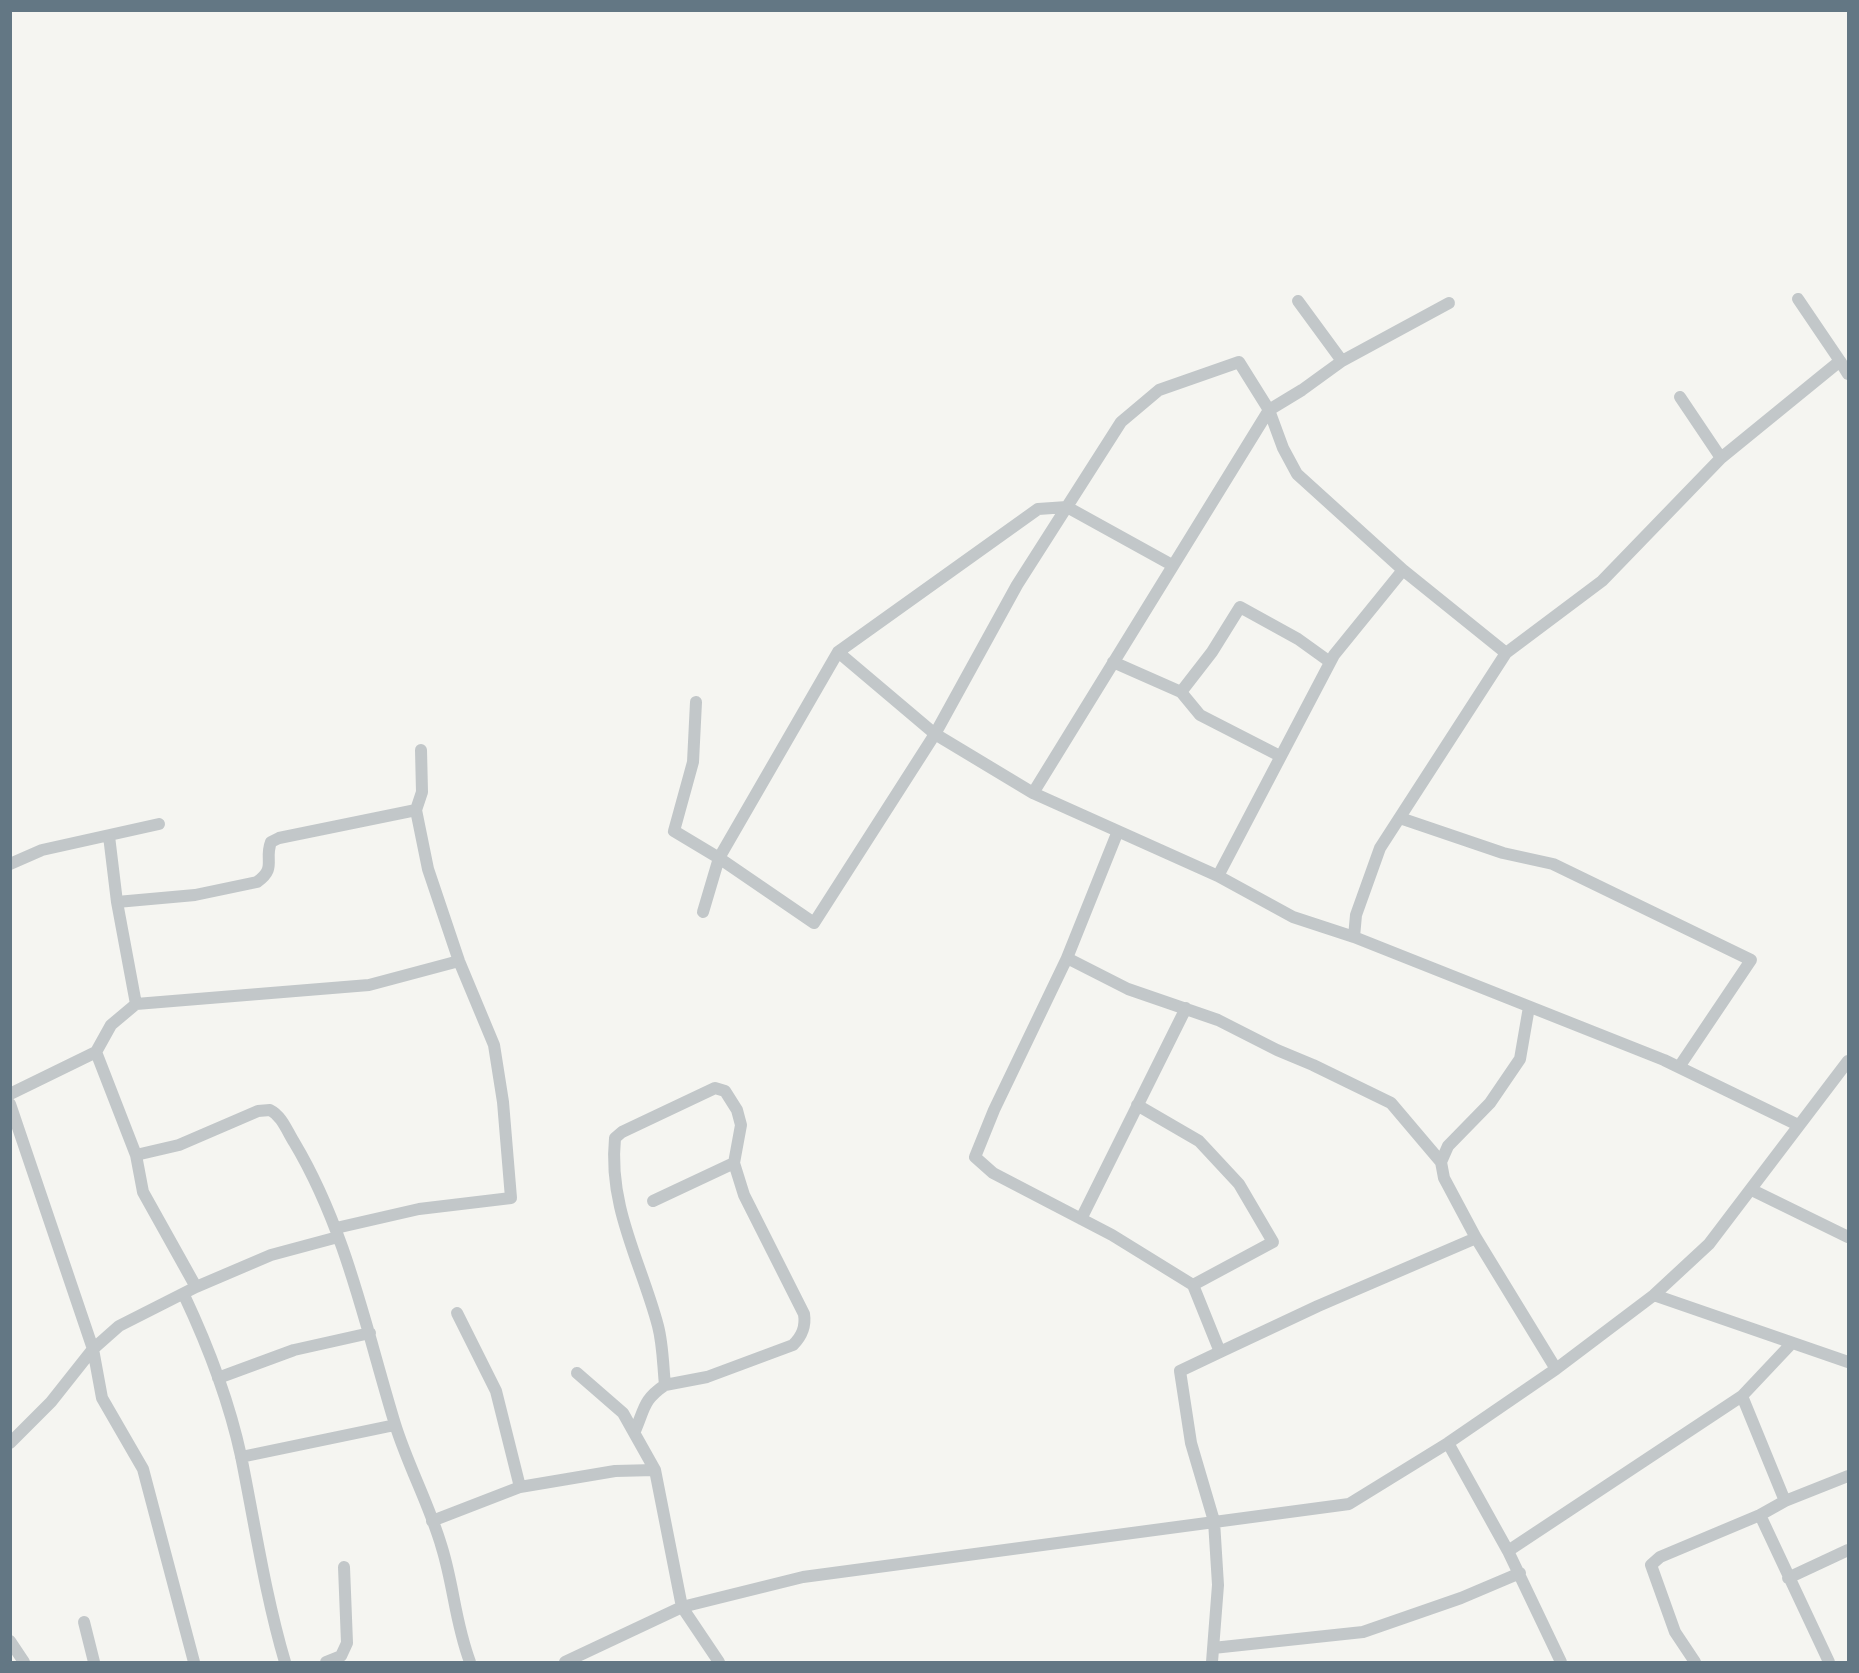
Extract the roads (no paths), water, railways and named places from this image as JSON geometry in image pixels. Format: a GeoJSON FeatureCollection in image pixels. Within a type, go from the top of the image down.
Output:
{"type":"FeatureCollection","features":[{"type":"Feature","properties":{"kind":"street"},"geometry":{"type":"LineString","coordinates":[[1798,299],[1848,375]]}},
{"type":"Feature","properties":{"kind":"street"},"geometry":{"type":"LineString","coordinates":[[1298,301],[1342,361]]}},
{"type":"Feature","properties":{"kind":"street"},"geometry":{"type":"LineString","coordinates":[[1033,793],[1269,410],[1342,361],[1449,303]]}},
{"type":"Feature","properties":{"kind":"street"},"geometry":{"type":"LineString","coordinates":[[1354,937],[1356,915],[1380,848],[1506,653],[1602,581],[1720,458],[1840,361]]}},
{"type":"Feature","properties":{"kind":"street"},"geometry":{"type":"LineString","coordinates":[[696,702],[693,762],[674,831],[719,858],[814,923],[935,734],[1017,585],[1121,422],[1159,390],[1239,362],[1269,410],[1283,448],[1297,474],[1403,570],[1506,653]]}},
{"type":"Feature","properties":{"kind":"street"},"geometry":{"type":"LineString","coordinates":[[1680,397],[1720,458]]}},
{"type":"Feature","properties":{"kind":"street"},"geometry":{"type":"LineString","coordinates":[[703,912],[719,858],[838,652],[1038,509],[1067,507],[1172,565]]}},
{"type":"Feature","properties":{"kind":"street"},"geometry":{"type":"LineString","coordinates":[[1218,876],[1330,662],[1403,570]]}},
{"type":"Feature","properties":{"kind":"street"},"geometry":{"type":"LineString","coordinates":[[1181,692],[1212,652],[1240,607],[1298,639],[1330,662]]}},
{"type":"Feature","properties":{"kind":"street"},"geometry":{"type":"LineString","coordinates":[[838,652],[935,734],[1033,793],[1218,876],[1293,917],[1354,937],[1679,1067],[1798,1125]]}},
{"type":"Feature","properties":{"kind":"street"},"geometry":{"type":"LineString","coordinates":[[1113,662],[1181,692],[1200,715],[1280,756]]}},
{"type":"Feature","properties":{"kind":"street"},"geometry":{"type":"LineString","coordinates":[[10,1443],[51,1402],[93,1349],[119,1326],[196,1287],[271,1255],[419,1209],[511,1198],[504,1101],[494,1045],[459,961],[428,869],[416,810],[422,792],[421,750]]}},
{"type":"Feature","properties":{"kind":"street"},"geometry":{"type":"LineString","coordinates":[[117,902],[195,895],[257,882],[265,877],[270,867],[268,850],[271,842],[279,838],[416,810]]}},
{"type":"Feature","properties":{"kind":"street"},"geometry":{"type":"LineString","coordinates":[[1400,818],[1503,853],[1553,864],[1751,960],[1679,1067]]}},
{"type":"Feature","properties":{"kind":"street"},"geometry":{"type":"LineString","coordinates":[[10,864],[42,850],[159,825]]}},
{"type":"Feature","properties":{"kind":"street"},"geometry":{"type":"LineString","coordinates":[[1118,831],[1067,958],[974,1154],[977,1161],[993,1173],[1081,1219],[1193,1285],[1220,1353]]}},
{"type":"Feature","properties":{"kind":"street"},"geometry":{"type":"LineString","coordinates":[[109,836],[117,902],[136,1004]]}},
{"type":"Feature","properties":{"kind":"street"},"geometry":{"type":"LineString","coordinates":[[1067,958],[1128,988],[1218,1020],[1276,1050],[1391,1102],[1441,1162],[1444,1178],[1476,1238],[1556,1369]]}},
{"type":"Feature","properties":{"kind":"street"},"geometry":{"type":"LineString","coordinates":[[10,1094],[96,1052],[111,1025],[136,1004],[369,985],[459,961]]}},
{"type":"Feature","properties":{"kind":"street"},"geometry":{"type":"LineString","coordinates":[[1441,1162],[1448,1146],[1490,1103],[1520,1059],[1529,1007]]}},
{"type":"Feature","properties":{"kind":"street"},"geometry":{"type":"LineString","coordinates":[[1081,1219],[1186,1008]]}},
{"type":"Feature","properties":{"kind":"street"},"geometry":{"type":"LineString","coordinates":[[96,1052],[136,1155],[143,1192],[196,1287]]}},
{"type":"Feature","properties":{"kind":"street"},"geometry":{"type":"LineString","coordinates":[[565,1662],[682,1606],[802,1577],[1349,1504],[1448,1443],[1556,1369],[1654,1295],[1709,1244],[1848,1061]]}},
{"type":"Feature","properties":{"kind":"street"},"geometry":{"type":"LineString","coordinates":[[635,1431],[645,1402],[665,1385],[707,1377],[793,1345],[803,1331],[804,1314],[752,1215],[734,1163],[741,1125],[731,1097],[718,1088],[622,1132],[615,1138],[615,1180],[629,1245],[658,1326],[665,1385]]}},
{"type":"Feature","properties":{"kind":"street"},"geometry":{"type":"LineString","coordinates":[[10,1104],[93,1349],[102,1398],[143,1469],[194,1662]]}},
{"type":"Feature","properties":{"kind":"street"},"geometry":{"type":"LineString","coordinates":[[1137,1105],[1199,1141],[1239,1184],[1273,1242],[1193,1285]]}},
{"type":"Feature","properties":{"kind":"street"},"geometry":{"type":"LineString","coordinates":[[136,1155],[179,1145],[258,1111],[270,1110],[279,1117],[308,1164],[337,1233],[370,1333],[395,1425],[442,1545],[455,1617],[470,1662]]}},
{"type":"Feature","properties":{"kind":"street"},"geometry":{"type":"LineString","coordinates":[[653,1201],[734,1163]]}},
{"type":"Feature","properties":{"kind":"street"},"geometry":{"type":"LineString","coordinates":[[1752,1190],[1848,1237]]}},
{"type":"Feature","properties":{"kind":"street"},"geometry":{"type":"LineString","coordinates":[[1212,1662],[1218,1585],[1214,1521],[1191,1443],[1180,1371],[1318,1306],[1476,1238]]}},
{"type":"Feature","properties":{"kind":"street"},"geometry":{"type":"LineString","coordinates":[[184,1295],[218,1378],[241,1457],[268,1605],[285,1662]]}},
{"type":"Feature","properties":{"kind":"street"},"geometry":{"type":"LineString","coordinates":[[1654,1295],[1848,1362]]}},
{"type":"Feature","properties":{"kind":"street"},"geometry":{"type":"LineString","coordinates":[[457,1313],[496,1391],[520,1488]]}},
{"type":"Feature","properties":{"kind":"street"},"geometry":{"type":"LineString","coordinates":[[218,1378],[294,1350],[370,1333]]}},
{"type":"Feature","properties":{"kind":"street"},"geometry":{"type":"LineString","coordinates":[[1508,1551],[1742,1396],[1792,1343]]}},
{"type":"Feature","properties":{"kind":"street"},"geometry":{"type":"LineString","coordinates":[[577,1373],[615,1403],[635,1431],[655,1470],[682,1606],[719,1662]]}},
{"type":"Feature","properties":{"kind":"street"},"geometry":{"type":"LineString","coordinates":[[1742,1396],[1785,1501]]}},
{"type":"Feature","properties":{"kind":"street"},"geometry":{"type":"LineString","coordinates":[[241,1457],[395,1425]]}},
{"type":"Feature","properties":{"kind":"street"},"geometry":{"type":"LineString","coordinates":[[1448,1443],[1520,1573],[1562,1662]]}},
{"type":"Feature","properties":{"kind":"street"},"geometry":{"type":"LineString","coordinates":[[432,1521],[520,1488],[568,1477],[655,1470]]}},
{"type":"Feature","properties":{"kind":"street"},"geometry":{"type":"LineString","coordinates":[[1695,1662],[1675,1632],[1652,1565],[1660,1557],[1760,1515],[1785,1501],[1848,1476]]}},
{"type":"Feature","properties":{"kind":"street"},"geometry":{"type":"LineString","coordinates":[[1760,1515],[1828,1662]]}},
{"type":"Feature","properties":{"kind":"street"},"geometry":{"type":"LineString","coordinates":[[1788,1578],[1848,1550]]}},
{"type":"Feature","properties":{"kind":"street"},"geometry":{"type":"LineString","coordinates":[[326,1662],[341,1656],[346,1643],[344,1567]]}},
{"type":"Feature","properties":{"kind":"street"},"geometry":{"type":"LineString","coordinates":[[1213,1648],[1363,1632],[1461,1598],[1520,1573]]}},
{"type":"Feature","properties":{"kind":"street"},"geometry":{"type":"LineString","coordinates":[[84,1622],[94,1662]]}},
{"type":"Feature","properties":{"kind":"street"},"geometry":{"type":"LineString","coordinates":[[10,1641],[24,1662]]}}]}
